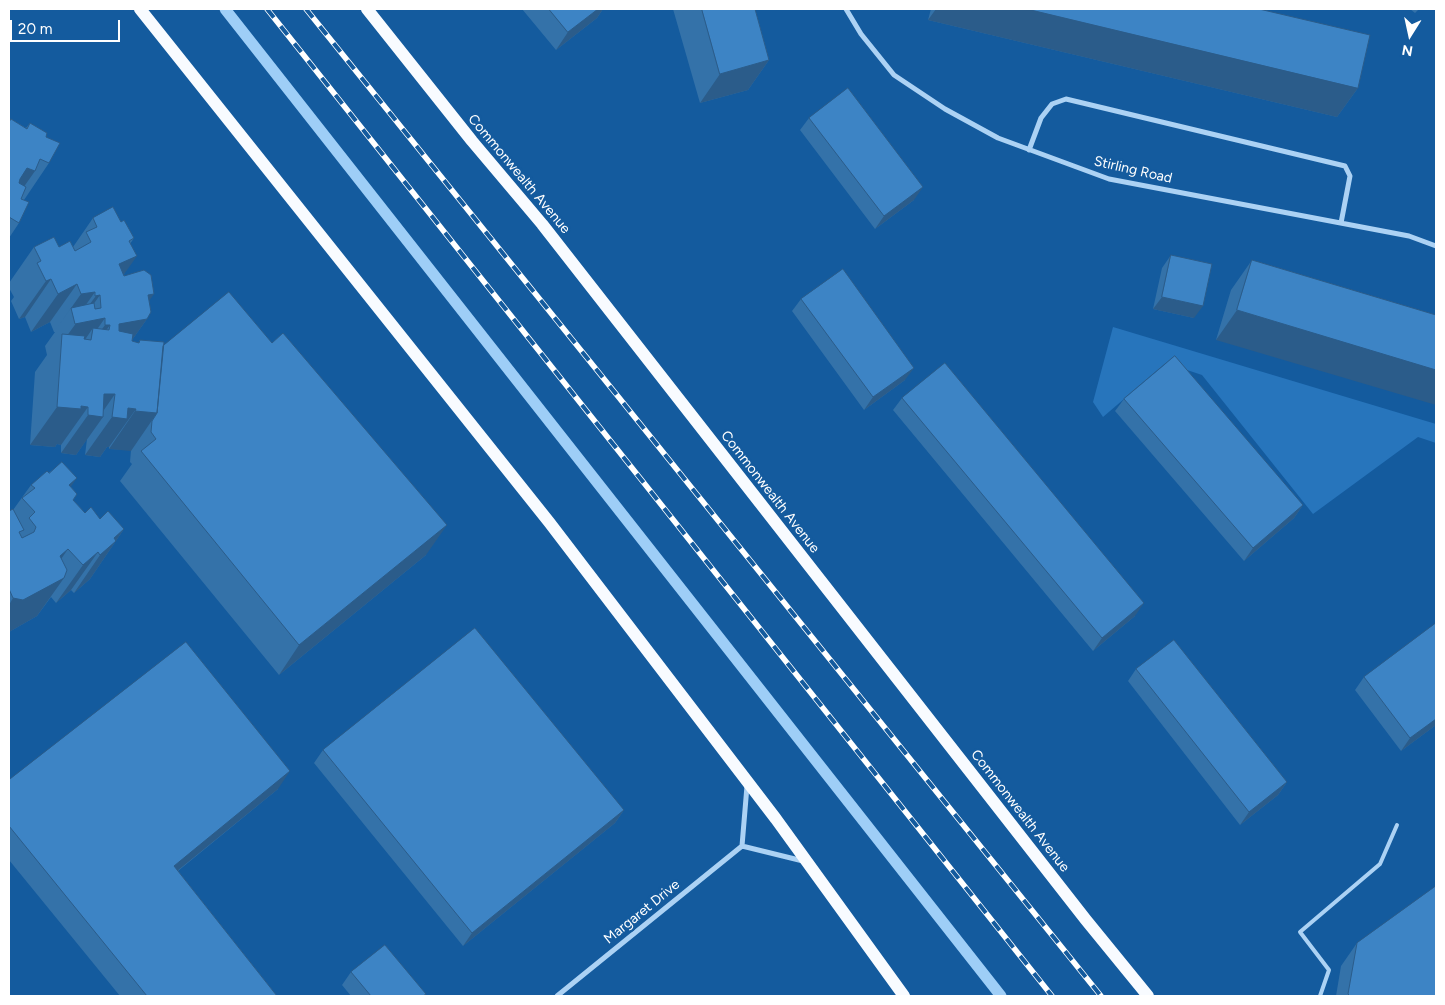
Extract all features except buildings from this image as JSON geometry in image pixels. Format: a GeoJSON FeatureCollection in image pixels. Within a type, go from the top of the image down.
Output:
{"type":"FeatureCollection","features":[{"type":"Feature","properties":{"kind":"main road"},"geometry":{"type":"LineString","coordinates":[[140,9],[503,462],[747,781],[904,996]]}},
{"type":"Feature","properties":{"kind":"main road","name":"Commonwealth Avenue"},"geometry":{"type":"LineString","coordinates":[[367,9],[472,141],[542,224],[1080,912],[1148,996]]}},
{"type":"Feature","properties":{"kind":"street","name":"Stirling Road"},"geometry":{"type":"LineString","coordinates":[[846,9],[861,34],[894,75],[945,109],[998,138],[1109,179],[1410,236],[1436,246]]}},
{"type":"Feature","properties":{"kind":"street"},"geometry":{"type":"LineString","coordinates":[[1029,150],[1041,118],[1052,104],[1066,98],[1345,166],[1350,176],[1341,222]]}},
{"type":"Feature","properties":{"kind":"street"},"geometry":{"type":"LineString","coordinates":[[747,781],[742,846],[807,862]]}},
{"type":"Feature","properties":{"kind":"street","name":"Margaret Drive"},"geometry":{"type":"LineString","coordinates":[[557,996],[742,846]]}},
{"type":"Feature","properties":{"kind":"lane"},"geometry":{"type":"LineString","coordinates":[[1320,996],[1330,970],[1300,932],[1380,864],[1397,825]]}},
{"type":"Feature","properties":{"kind":"shaded area"},"geometry":{"type":"Polygon","coordinates":[[[1113,327],[1436,424],[1436,443],[1418,437],[1313,514],[1202,375],[1166,363],[1103,417],[1093,402],[1113,327]]]}},
{"type":"Feature","properties":{"kind":"waterway"},"geometry":{"type":"LineString","coordinates":[[225,9],[1001,996]]}},
{"type":"Feature","properties":{"kind":"railway"},"geometry":{"type":"LineString","coordinates":[[267,9],[1052,996]]}},
{"type":"Feature","properties":{"kind":"railway"},"geometry":{"type":"LineString","coordinates":[[306,9],[1101,996]]}}]}
